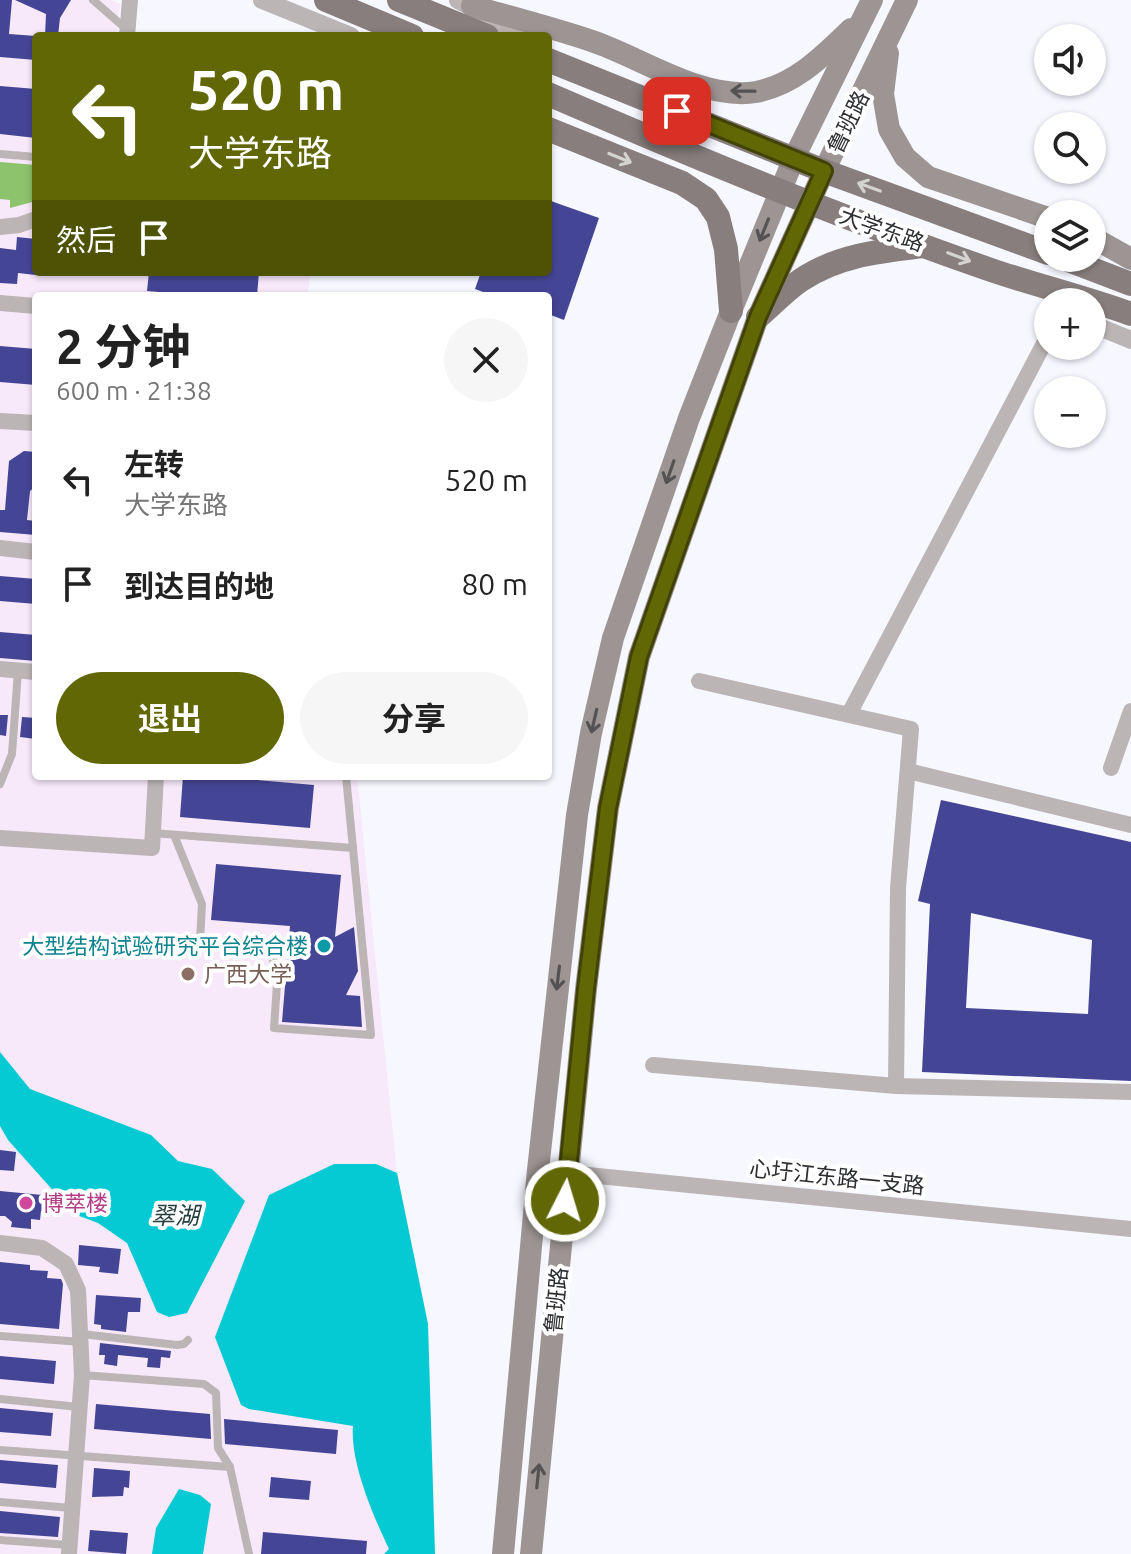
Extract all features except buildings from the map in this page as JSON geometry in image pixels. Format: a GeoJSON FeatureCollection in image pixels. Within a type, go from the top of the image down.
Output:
{"type":"FeatureCollection","features":[{"type":"Feature","properties":{"kind":"main road"},"geometry":{"type":"LineString","coordinates":[[326,0],[402,32]]}},
{"type":"Feature","properties":{"kind":"main road"},"geometry":{"type":"LineString","coordinates":[[399,0],[477,32]]}},
{"type":"Feature","properties":{"kind":"main road","name":"鲁班路"},"geometry":{"type":"LineString","coordinates":[[531,1554],[568,1171],[608,808],[639,657],[758,317],[907,0]]}},
{"type":"Feature","properties":{"kind":"main road"},"geometry":{"type":"LineString","coordinates":[[465,3],[591,41],[713,91],[754,92],[778,86],[814,64],[868,8]]}},
{"type":"Feature","properties":{"kind":"main road","name":"鲁班路"},"geometry":{"type":"LineString","coordinates":[[503,1554],[538,1170],[577,815],[613,638],[689,418],[731,311],[794,158],[868,8]]}},
{"type":"Feature","properties":{"kind":"main road"},"geometry":{"type":"LineString","coordinates":[[892,31],[883,94],[889,129],[905,157],[928,177],[1034,213]]}},
{"type":"Feature","properties":{"kind":"main road","name":"大学东路"},"geometry":{"type":"LineString","coordinates":[[552,62],[824,171],[1034,248]]}},
{"type":"Feature","properties":{"kind":"main road","name":"大学东路"},"geometry":{"type":"LineString","coordinates":[[552,96],[809,203],[993,270],[1131,314]]}},
{"type":"Feature","properties":{"kind":"main road"},"geometry":{"type":"LineString","coordinates":[[552,131],[682,183],[706,199],[718,217],[726,249],[731,311]]}},
{"type":"Feature","properties":{"kind":"main road"},"geometry":{"type":"LineString","coordinates":[[1106,245],[1131,259]]}},
{"type":"Feature","properties":{"kind":"main road"},"geometry":{"type":"LineString","coordinates":[[758,317],[801,280],[834,262],[871,253],[929,246]]}},
{"type":"Feature","properties":{"kind":"main road"},"geometry":{"type":"LineString","coordinates":[[1100,272],[1131,284]]}},
{"type":"Feature","properties":{"kind":"street"},"geometry":{"type":"LineString","coordinates":[[127,32],[130,0]]}},
{"type":"Feature","properties":{"kind":"street"},"geometry":{"type":"LineString","coordinates":[[262,0],[341,32]]}},
{"type":"Feature","properties":{"kind":"street"},"geometry":{"type":"LineString","coordinates":[[465,3],[519,32]]}},
{"type":"Feature","properties":{"kind":"street"},"geometry":{"type":"LineString","coordinates":[[552,51],[618,88]]}},
{"type":"Feature","properties":{"kind":"street"},"geometry":{"type":"LineString","coordinates":[[552,105],[604,118]]}},
{"type":"Feature","properties":{"kind":"street"},"geometry":{"type":"LineString","coordinates":[[0,227],[32,220]]}},
{"type":"Feature","properties":{"kind":"street"},"geometry":{"type":"LineString","coordinates":[[1106,263],[1131,267]]}},
{"type":"Feature","properties":{"kind":"street"},"geometry":{"type":"LineString","coordinates":[[993,270],[1034,293]]}},
{"type":"Feature","properties":{"kind":"street"},"geometry":{"type":"LineString","coordinates":[[0,303],[32,306]]}},
{"type":"Feature","properties":{"kind":"street"},"geometry":{"type":"LineString","coordinates":[[1106,330],[1131,340]]}},
{"type":"Feature","properties":{"kind":"street"},"geometry":{"type":"LineString","coordinates":[[849,714],[1035,360]]}},
{"type":"Feature","properties":{"kind":"street"},"geometry":{"type":"LineString","coordinates":[[0,421],[32,423]]}},
{"type":"Feature","properties":{"kind":"street"},"geometry":{"type":"LineString","coordinates":[[0,548],[32,552]]}},
{"type":"Feature","properties":{"kind":"street"},"geometry":{"type":"LineString","coordinates":[[0,669],[32,672]]}},
{"type":"Feature","properties":{"kind":"street"},"geometry":{"type":"LineString","coordinates":[[699,681],[911,729],[898,888],[896,1086]]}},
{"type":"Feature","properties":{"kind":"street"},"geometry":{"type":"LineString","coordinates":[[1111,768],[1131,711]]}},
{"type":"Feature","properties":{"kind":"street"},"geometry":{"type":"LineString","coordinates":[[908,771],[1131,825]]}},
{"type":"Feature","properties":{"kind":"street"},"geometry":{"type":"LineString","coordinates":[[0,838],[152,848],[156,780]]}},
{"type":"Feature","properties":{"kind":"street"},"geometry":{"type":"LineString","coordinates":[[653,1065],[896,1086],[1131,1092]]}},
{"type":"Feature","properties":{"kind":"street","name":"心圩江东路一支路"},"geometry":{"type":"LineString","coordinates":[[538,1170],[1131,1229]]}},
{"type":"Feature","properties":{"kind":"street"},"geometry":{"type":"LineString","coordinates":[[0,1243],[42,1248],[66,1264],[78,1290],[82,1375],[69,1550]]}},
{"type":"Feature","properties":{"kind":"lane"},"geometry":{"type":"LineString","coordinates":[[93,0],[125,32]]}},
{"type":"Feature","properties":{"kind":"lane"},"geometry":{"type":"LineString","coordinates":[[0,154],[32,157]]}},
{"type":"Feature","properties":{"kind":"lane"},"geometry":{"type":"LineString","coordinates":[[0,784],[12,754],[18,671]]}},
{"type":"Feature","properties":{"kind":"lane"},"geometry":{"type":"LineString","coordinates":[[174,835],[202,904],[200,941],[272,953],[277,984],[274,1028],[371,1035],[346,780]]}},
{"type":"Feature","properties":{"kind":"lane"},"geometry":{"type":"LineString","coordinates":[[152,833],[353,848]]}},
{"type":"Feature","properties":{"kind":"lane"},"geometry":{"type":"LineString","coordinates":[[0,1336],[177,1345],[188,1340]]}},
{"type":"Feature","properties":{"kind":"lane"},"geometry":{"type":"LineString","coordinates":[[82,1375],[204,1384],[216,1393],[218,1448],[230,1467],[249,1554]]}},
{"type":"Feature","properties":{"kind":"lane"},"geometry":{"type":"LineString","coordinates":[[0,1399],[80,1407]]}},
{"type":"Feature","properties":{"kind":"lane"},"geometry":{"type":"LineString","coordinates":[[0,1450],[230,1467]]}},
{"type":"Feature","properties":{"kind":"lane"},"geometry":{"type":"LineString","coordinates":[[0,1502],[72,1508]]}},
{"type":"Feature","properties":{"kind":"lane"},"geometry":{"type":"LineString","coordinates":[[0,1540],[69,1550]]}},
{"type":"Feature","properties":{"kind":"shaded area","name":"广西大学"},"geometry":{"type":"Polygon","coordinates":[[[0,0],[111,0],[120,4],[117,32],[32,32],[32,276],[310,276],[308,292],[32,292],[32,780],[357,780],[397,1173],[428,1324],[435,1554],[0,1554],[0,0]]]}},
{"type":"Feature","properties":{"kind":"green space"},"geometry":{"type":"Polygon","coordinates":[[[0,162],[32,165],[32,202],[10,208],[10,200],[0,199],[0,162]]]}},
{"type":"Feature","properties":{"kind":"water","name":"翠湖"},"geometry":{"type":"Polygon","coordinates":[[[0,1052],[30,1089],[151,1135],[178,1161],[212,1169],[245,1201],[187,1313],[169,1317],[157,1312],[127,1243],[98,1223],[74,1214],[8,1140],[0,1126],[0,1052]]]}},
{"type":"Feature","properties":{"kind":"water"},"geometry":{"type":"Polygon","coordinates":[[[334,1164],[376,1164],[397,1173],[428,1324],[435,1554],[384,1554],[389,1549],[359,1472],[353,1426],[249,1409],[241,1405],[215,1337],[269,1195],[334,1164]]]}},
{"type":"Feature","properties":{"kind":"water"},"geometry":{"type":"Polygon","coordinates":[[[179,1489],[200,1495],[211,1504],[203,1554],[152,1554],[156,1528],[179,1489]]]}},
{"type":"Feature","properties":{"kind":"place","name":"大型结构试验研究平台综合楼"},"geometry":{"type":"Point","coordinates":[324,946]}},
{"type":"Feature","properties":{"kind":"place","name":"广西大学"},"geometry":{"type":"Point","coordinates":[188,974]}},
{"type":"Feature","properties":{"kind":"place","name":"博萃楼"},"geometry":{"type":"Point","coordinates":[26,1203]}},
{"type":"Feature","properties":{"kind":"route"},"geometry":{"type":"LineString","coordinates":[[565,1201],[608,808],[639,657],[758,317],[824,171],[677,111]]}}]}
